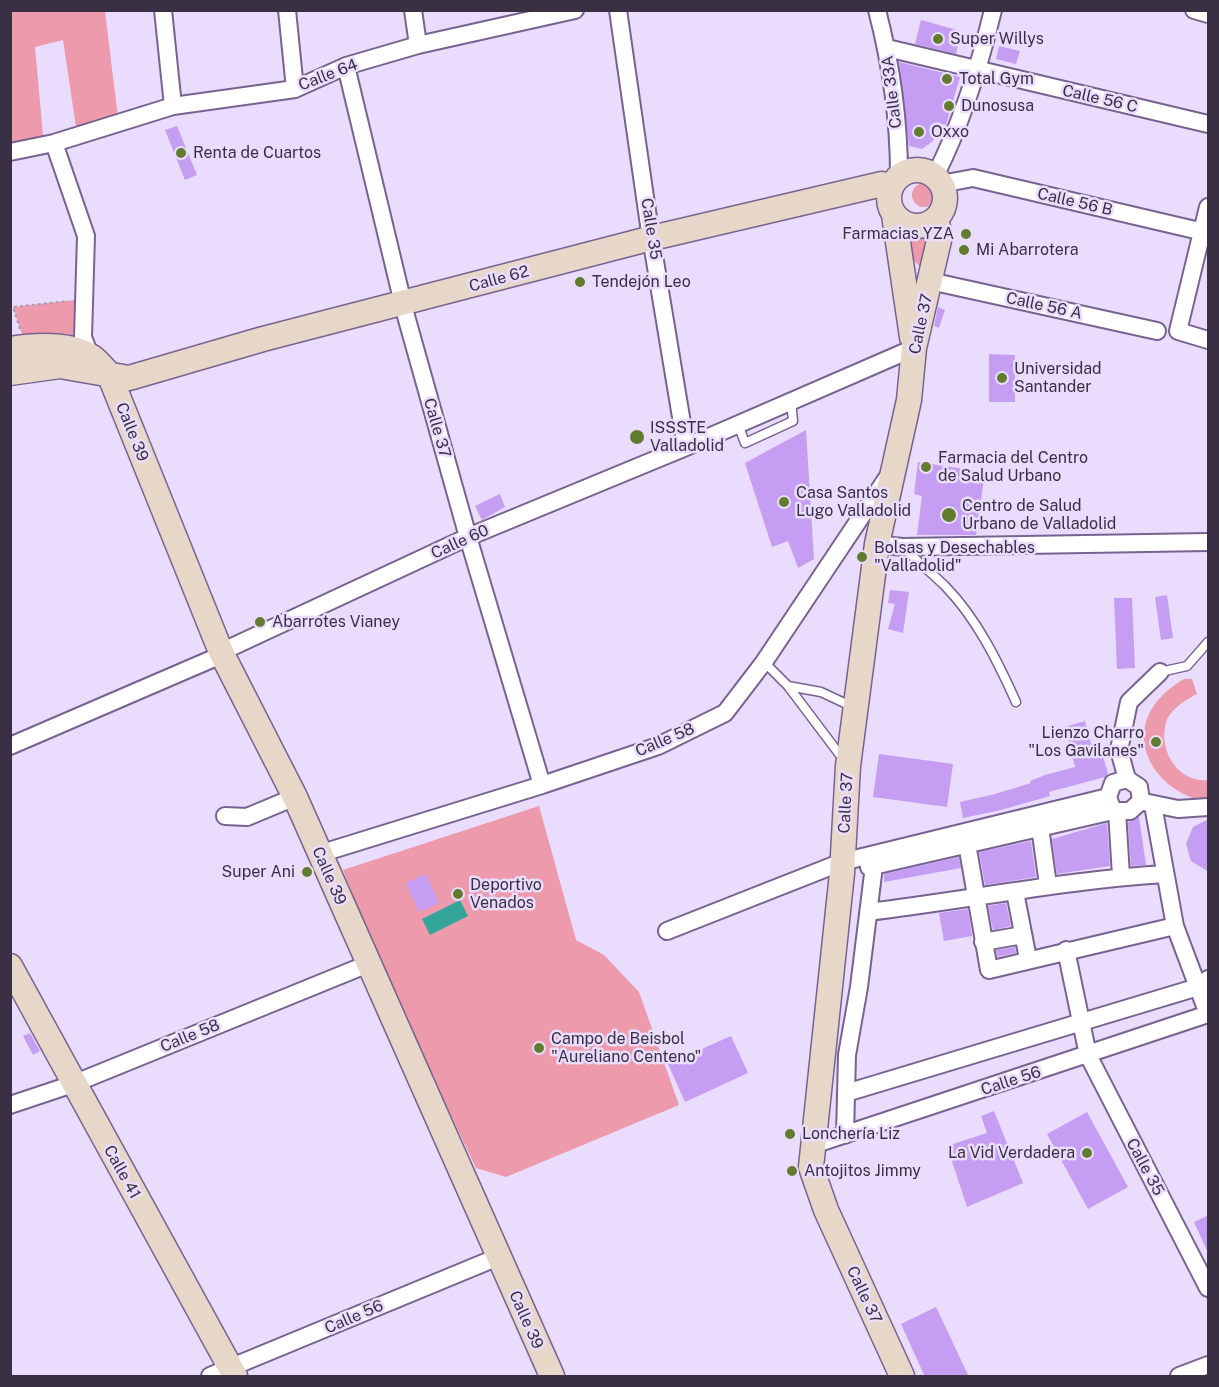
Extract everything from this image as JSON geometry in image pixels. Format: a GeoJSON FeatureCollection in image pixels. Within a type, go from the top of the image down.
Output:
{"type":"FeatureCollection","features":[{"type":"Feature","properties":{"kind":"street"},"geometry":{"type":"LineString","coordinates":[[163,10],[173,106]]}},
{"type":"Feature","properties":{"kind":"street"},"geometry":{"type":"LineString","coordinates":[[287,10],[295,89]]}},
{"type":"Feature","properties":{"kind":"street"},"geometry":{"type":"LineString","coordinates":[[413,10],[418,45]]}},
{"type":"Feature","properties":{"kind":"street","name":"Calle 64"},"geometry":{"type":"LineString","coordinates":[[10,152],[54,143],[173,106],[295,89],[346,66],[418,45],[536,14],[575,10]]}},
{"type":"Feature","properties":{"kind":"street","name":"Calle 35"},"geometry":{"type":"LineString","coordinates":[[618,10],[686,447]]}},
{"type":"Feature","properties":{"kind":"street","name":"Calle 33A"},"geometry":{"type":"LineString","coordinates":[[877,10],[887,48],[899,150],[894,183]]}},
{"type":"Feature","properties":{"kind":"street"},"geometry":{"type":"LineString","coordinates":[[894,215],[901,221],[919,226],[936,219],[945,202],[938,180],[978,71],[993,10]]}},
{"type":"Feature","properties":{"kind":"street"},"geometry":{"type":"LineString","coordinates":[[1194,10],[1209,14]]}},
{"type":"Feature","properties":{"kind":"street","name":"Calle 56 C"},"geometry":{"type":"LineString","coordinates":[[887,48],[1209,124]]}},
{"type":"Feature","properties":{"kind":"street","name":"Calle 37"},"geometry":{"type":"LineString","coordinates":[[346,66],[403,304],[468,537],[542,785]]}},
{"type":"Feature","properties":{"kind":"street","name":"Calle 39"},"geometry":{"type":"LineString","coordinates":[[54,143],[86,236],[82,337],[221,652],[295,797],[552,1377]]}},
{"type":"Feature","properties":{"kind":"street"},"geometry":{"type":"LineString","coordinates":[[914,348],[894,215],[889,199],[894,183],[918,169],[938,180]]}},
{"type":"Feature","properties":{"kind":"street","name":"Calle 56 B"},"geometry":{"type":"LineString","coordinates":[[938,180],[973,178],[1206,232]]}},
{"type":"Feature","properties":{"kind":"street","name":"Calle 62"},"geometry":{"type":"LineString","coordinates":[[97,367],[129,378],[263,339],[652,237],[894,183]]}},
{"type":"Feature","properties":{"kind":"street"},"geometry":{"type":"LineString","coordinates":[[1209,207],[1206,232],[1178,332],[1209,340]]}},
{"type":"Feature","properties":{"kind":"street","name":"Calle 37"},"geometry":{"type":"LineString","coordinates":[[902,1377],[826,1210],[811,1167],[842,867],[848,766],[878,544],[909,400],[914,348],[940,236],[936,219]]}},
{"type":"Feature","properties":{"kind":"street","name":"Calle 56 A"},"geometry":{"type":"LineString","coordinates":[[930,281],[1157,330]]}},
{"type":"Feature","properties":{"kind":"street"},"geometry":{"type":"LineString","coordinates":[[18,347],[71,348],[97,367]]}},
{"type":"Feature","properties":{"kind":"street","name":"Calle 60"},"geometry":{"type":"LineString","coordinates":[[10,746],[212,659],[221,652],[468,537],[686,447],[914,348]]}},
{"type":"Feature","properties":{"kind":"street"},"geometry":{"type":"LineString","coordinates":[[10,373],[60,366],[97,367]]}},
{"type":"Feature","properties":{"kind":"street","name":"Calle 58"},"geometry":{"type":"LineString","coordinates":[[319,854],[542,785],[658,746],[725,713],[764,662],[894,467]]}},
{"type":"Feature","properties":{"kind":"street"},"geometry":{"type":"LineString","coordinates":[[878,544],[902,547],[1209,542]]}},
{"type":"Feature","properties":{"kind":"street"},"geometry":{"type":"LineString","coordinates":[[1160,672],[1129,702],[1119,750],[1127,779],[1139,787],[1147,803],[1175,926],[1203,983],[1209,1014]]}},
{"type":"Feature","properties":{"kind":"street"},"geometry":{"type":"LineString","coordinates":[[1121,876],[1113,806],[1113,783],[1127,779]]}},
{"type":"Feature","properties":{"kind":"street"},"geometry":{"type":"LineString","coordinates":[[225,816],[247,817],[295,797]]}},
{"type":"Feature","properties":{"kind":"street"},"geometry":{"type":"LineString","coordinates":[[667,931],[842,867],[1113,806],[1130,812],[1147,803],[1178,809],[1209,807]]}},
{"type":"Feature","properties":{"kind":"street"},"geometry":{"type":"LineString","coordinates":[[842,867],[874,866],[1040,827],[1113,806]]}},
{"type":"Feature","properties":{"kind":"street"},"geometry":{"type":"LineString","coordinates":[[1040,827],[1048,885]]}},
{"type":"Feature","properties":{"kind":"street"},"geometry":{"type":"LineString","coordinates":[[967,844],[989,970],[1028,958],[1175,926]]}},
{"type":"Feature","properties":{"kind":"street"},"geometry":{"type":"LineString","coordinates":[[845,1135],[847,1055],[874,866]]}},
{"type":"Feature","properties":{"kind":"street"},"geometry":{"type":"LineString","coordinates":[[869,912],[976,899],[1048,885],[1121,876],[1165,874]]}},
{"type":"Feature","properties":{"kind":"street"},"geometry":{"type":"LineString","coordinates":[[1015,892],[1028,958]]}},
{"type":"Feature","properties":{"kind":"street"},"geometry":{"type":"LineString","coordinates":[[984,942],[1023,935]]}},
{"type":"Feature","properties":{"kind":"street","name":"Calle 35"},"geometry":{"type":"LineString","coordinates":[[1066,950],[1087,1050],[1209,1288]]}},
{"type":"Feature","properties":{"kind":"street","name":"Calle 58"},"geometry":{"type":"LineString","coordinates":[[10,1105],[73,1084],[368,964]]}},
{"type":"Feature","properties":{"kind":"street","name":"Calle 41"},"geometry":{"type":"LineString","coordinates":[[10,966],[225,1374]]}},
{"type":"Feature","properties":{"kind":"street"},"geometry":{"type":"LineString","coordinates":[[846,1092],[1081,1024],[1203,983]]}},
{"type":"Feature","properties":{"kind":"street","name":"Calle 56"},"geometry":{"type":"LineString","coordinates":[[813,1145],[1087,1050],[1209,1014]]}},
{"type":"Feature","properties":{"kind":"street","name":"Calle 56"},"geometry":{"type":"LineString","coordinates":[[225,1374],[498,1257]]}},
{"type":"Feature","properties":{"kind":"street"},"geometry":{"type":"LineString","coordinates":[[1179,1377],[1209,1365]]}},
{"type":"Feature","properties":{"kind":"lane"},"geometry":{"type":"LineString","coordinates":[[902,547],[947,587],[969,614],[1001,670],[1016,702]]}},
{"type":"Feature","properties":{"kind":"lane"},"geometry":{"type":"LineString","coordinates":[[1160,672],[1187,666],[1209,642]]}},
{"type":"Feature","properties":{"kind":"lane"},"geometry":{"type":"LineString","coordinates":[[764,662],[788,686],[848,766]]}},
{"type":"Feature","properties":{"kind":"lane"},"geometry":{"type":"LineString","coordinates":[[788,686],[821,692],[856,708]]}},
{"type":"Feature","properties":{"kind":"path"},"geometry":{"type":"LineString","coordinates":[[18,347],[14,307],[84,299]]}},
{"type":"Feature","properties":{"kind":"shaded area"},"geometry":{"type":"Polygon","coordinates":[[[10,11],[105,11],[118,118],[76,127],[63,40],[35,47],[44,146],[11,153],[10,11]]]}},
{"type":"Feature","properties":{"kind":"shaded area"},"geometry":{"type":"Polygon","coordinates":[[[924,183],[933,186],[936,195],[933,204],[924,207],[915,204],[912,195],[915,186],[924,183]]]}},
{"type":"Feature","properties":{"kind":"shaded area"},"geometry":{"type":"Polygon","coordinates":[[[910,227],[933,229],[924,264],[919,266],[912,258],[910,227]]]}},
{"type":"Feature","properties":{"kind":"shaded area"},"geometry":{"type":"Polygon","coordinates":[[[84,299],[83,337],[26,346],[13,307],[84,299]]]}},
{"type":"Feature","properties":{"kind":"shaded area","name":"Lienzo Charro \"Los Gavilanes\""},"geometry":{"type":"Polygon","coordinates":[[[1184,679],[1192,679],[1197,694],[1182,703],[1169,716],[1164,737],[1169,756],[1181,772],[1198,780],[1208,780],[1208,801],[1193,798],[1168,783],[1150,761],[1145,748],[1144,734],[1153,706],[1184,679]]]}},
{"type":"Feature","properties":{"kind":"shaded area","name":"Campo de Beisbol \"Aureliano Centeno\""},"geometry":{"type":"Polygon","coordinates":[[[539,806],[576,940],[604,955],[639,992],[679,1105],[506,1177],[476,1168],[384,974],[343,870],[539,806]]]}},
{"type":"Feature","properties":{"kind":"shaded area"},"geometry":{"type":"Polygon","coordinates":[[[460,900],[468,916],[430,935],[422,919],[460,900]]]}},
{"type":"Feature","properties":{"kind":"building","name":"Super Willys"},"geometry":{"type":"Polygon","coordinates":[[[921,20],[961,31],[956,54],[915,44],[921,20]]]}},
{"type":"Feature","properties":{"kind":"building"},"geometry":{"type":"Polygon","coordinates":[[[999,46],[1020,51],[1016,64],[996,59],[999,46]]]}},
{"type":"Feature","properties":{"kind":"building"},"geometry":{"type":"Polygon","coordinates":[[[899,62],[960,77],[946,125],[938,123],[933,141],[922,149],[909,146],[899,62]]]}},
{"type":"Feature","properties":{"kind":"building","name":"Renta de Cuartos"},"geometry":{"type":"Polygon","coordinates":[[[177,126],[197,175],[185,180],[165,130],[177,126]]]}},
{"type":"Feature","properties":{"kind":"building"},"geometry":{"type":"Polygon","coordinates":[[[938,307],[945,310],[939,328],[934,326],[938,307]]]}},
{"type":"Feature","properties":{"kind":"building","name":"Universidad Santander"},"geometry":{"type":"Polygon","coordinates":[[[989,354],[1015,355],[1015,402],[989,402],[989,354]]]}},
{"type":"Feature","properties":{"kind":"building","name":"Casa Santos Lugo Valladolid"},"geometry":{"type":"Polygon","coordinates":[[[806,430],[814,559],[798,568],[788,541],[772,547],[745,463],[806,430]]]}},
{"type":"Feature","properties":{"kind":"building","name":"Centro de Salud Urbano de Valladolid"},"geometry":{"type":"Polygon","coordinates":[[[918,462],[985,472],[976,535],[917,535],[922,496],[914,494],[918,462]]]}},
{"type":"Feature","properties":{"kind":"building"},"geometry":{"type":"Polygon","coordinates":[[[500,494],[505,507],[482,520],[475,506],[500,494]]]}},
{"type":"Feature","properties":{"kind":"building"},"geometry":{"type":"Polygon","coordinates":[[[890,590],[909,592],[903,633],[888,629],[895,604],[888,603],[890,590]]]}},
{"type":"Feature","properties":{"kind":"building"},"geometry":{"type":"Polygon","coordinates":[[[1167,595],[1173,638],[1161,640],[1155,597],[1167,595]]]}},
{"type":"Feature","properties":{"kind":"building"},"geometry":{"type":"Polygon","coordinates":[[[1114,598],[1132,598],[1135,668],[1117,669],[1114,598]]]}},
{"type":"Feature","properties":{"kind":"building"},"geometry":{"type":"Polygon","coordinates":[[[1085,721],[1091,744],[1099,742],[1108,774],[1105,777],[1049,792],[1050,796],[963,818],[960,802],[995,794],[1031,783],[1030,781],[1045,775],[1075,767],[1065,727],[1085,721]]]}},
{"type":"Feature","properties":{"kind":"building"},"geometry":{"type":"Polygon","coordinates":[[[879,754],[953,764],[947,807],[873,797],[879,754]]]}},
{"type":"Feature","properties":{"kind":"building"},"geometry":{"type":"Polygon","coordinates":[[[1139,817],[1146,865],[1131,866],[1128,822],[1139,817]]]}},
{"type":"Feature","properties":{"kind":"building"},"geometry":{"type":"Polygon","coordinates":[[[1209,819],[1209,872],[1191,861],[1186,844],[1193,827],[1209,819]]]}},
{"type":"Feature","properties":{"kind":"building"},"geometry":{"type":"Polygon","coordinates":[[[1107,823],[1110,866],[1057,874],[1052,839],[1107,823]]]}},
{"type":"Feature","properties":{"kind":"building"},"geometry":{"type":"Polygon","coordinates":[[[1031,841],[1036,877],[985,885],[979,852],[1031,841]]]}},
{"type":"Feature","properties":{"kind":"building"},"geometry":{"type":"Polygon","coordinates":[[[959,857],[961,868],[884,882],[884,874],[959,857]]]}},
{"type":"Feature","properties":{"kind":"building"},"geometry":{"type":"Polygon","coordinates":[[[426,874],[439,903],[419,912],[406,883],[426,874]]]}},
{"type":"Feature","properties":{"kind":"building"},"geometry":{"type":"Polygon","coordinates":[[[1006,903],[1011,926],[993,930],[988,906],[1006,903]]]}},
{"type":"Feature","properties":{"kind":"building"},"geometry":{"type":"Polygon","coordinates":[[[968,909],[972,936],[944,941],[939,913],[968,909]]]}},
{"type":"Feature","properties":{"kind":"building"},"geometry":{"type":"Polygon","coordinates":[[[1015,947],[1016,953],[997,957],[996,950],[1015,947]]]}},
{"type":"Feature","properties":{"kind":"building"},"geometry":{"type":"Polygon","coordinates":[[[30,1033],[40,1051],[33,1055],[23,1036],[30,1033]]]}},
{"type":"Feature","properties":{"kind":"building"},"geometry":{"type":"Polygon","coordinates":[[[731,1036],[748,1073],[685,1102],[668,1064],[731,1036]]]}},
{"type":"Feature","properties":{"kind":"building"},"geometry":{"type":"Polygon","coordinates":[[[994,1111],[1023,1183],[967,1207],[947,1146],[987,1133],[981,1116],[994,1111]]]}},
{"type":"Feature","properties":{"kind":"building"},"geometry":{"type":"Polygon","coordinates":[[[1087,1112],[1128,1187],[1088,1209],[1047,1134],[1087,1112]]]}},
{"type":"Feature","properties":{"kind":"building"},"geometry":{"type":"Polygon","coordinates":[[[1209,1215],[1209,1255],[1194,1222],[1209,1215]]]}},
{"type":"Feature","properties":{"kind":"building"},"geometry":{"type":"Polygon","coordinates":[[[936,1307],[969,1377],[925,1377],[901,1324],[936,1307]]]}},
{"type":"Feature","properties":{"kind":"place","name":"Super Willys"},"geometry":{"type":"Point","coordinates":[938,39]}},
{"type":"Feature","properties":{"kind":"place","name":"Total Gym"},"geometry":{"type":"Point","coordinates":[947,79]}},
{"type":"Feature","properties":{"kind":"place","name":"Dunosusa"},"geometry":{"type":"Point","coordinates":[949,106]}},
{"type":"Feature","properties":{"kind":"place","name":"Oxxo"},"geometry":{"type":"Point","coordinates":[919,132]}},
{"type":"Feature","properties":{"kind":"place","name":"Renta de Cuartos"},"geometry":{"type":"Point","coordinates":[181,153]}},
{"type":"Feature","properties":{"kind":"place","name":"Farmacias YZA"},"geometry":{"type":"Point","coordinates":[966,234]}},
{"type":"Feature","properties":{"kind":"place","name":"Mi Abarrotera"},"geometry":{"type":"Point","coordinates":[964,250]}},
{"type":"Feature","properties":{"kind":"place","name":"Tendejón Leo"},"geometry":{"type":"Point","coordinates":[580,282]}},
{"type":"Feature","properties":{"kind":"place","name":"Universidad Santander"},"geometry":{"type":"Point","coordinates":[1002,378]}},
{"type":"Feature","properties":{"kind":"place","name":"ISSSTE Valladolid"},"geometry":{"type":"Point","coordinates":[637,437]}},
{"type":"Feature","properties":{"kind":"place","name":"Farmacia del Centro de Salud Urbano"},"geometry":{"type":"Point","coordinates":[926,467]}},
{"type":"Feature","properties":{"kind":"place","name":"Casa Santos Lugo Valladolid"},"geometry":{"type":"Point","coordinates":[784,502]}},
{"type":"Feature","properties":{"kind":"place","name":"Centro de Salud Urbano de Valladolid"},"geometry":{"type":"Point","coordinates":[949,515]}},
{"type":"Feature","properties":{"kind":"place","name":"Bolsas y Desechables \"Valladolid\""},"geometry":{"type":"Point","coordinates":[862,557]}},
{"type":"Feature","properties":{"kind":"place","name":"Abarrotes Vianey"},"geometry":{"type":"Point","coordinates":[260,622]}},
{"type":"Feature","properties":{"kind":"place","name":"Lienzo Charro \"Los Gavilanes\""},"geometry":{"type":"Point","coordinates":[1156,742]}},
{"type":"Feature","properties":{"kind":"place","name":"Super Ani"},"geometry":{"type":"Point","coordinates":[307,872]}},
{"type":"Feature","properties":{"kind":"place","name":"Deportivo Venados"},"geometry":{"type":"Point","coordinates":[458,894]}},
{"type":"Feature","properties":{"kind":"place","name":"Campo de Beisbol \"Aureliano Centeno\""},"geometry":{"type":"Point","coordinates":[539,1048]}},
{"type":"Feature","properties":{"kind":"place","name":"Lonchería Liz"},"geometry":{"type":"Point","coordinates":[790,1134]}},
{"type":"Feature","properties":{"kind":"place","name":"La Vid Verdadera"},"geometry":{"type":"Point","coordinates":[1087,1153]}},
{"type":"Feature","properties":{"kind":"place","name":"Antojitos Jimmy"},"geometry":{"type":"Point","coordinates":[792,1171]}}]}
